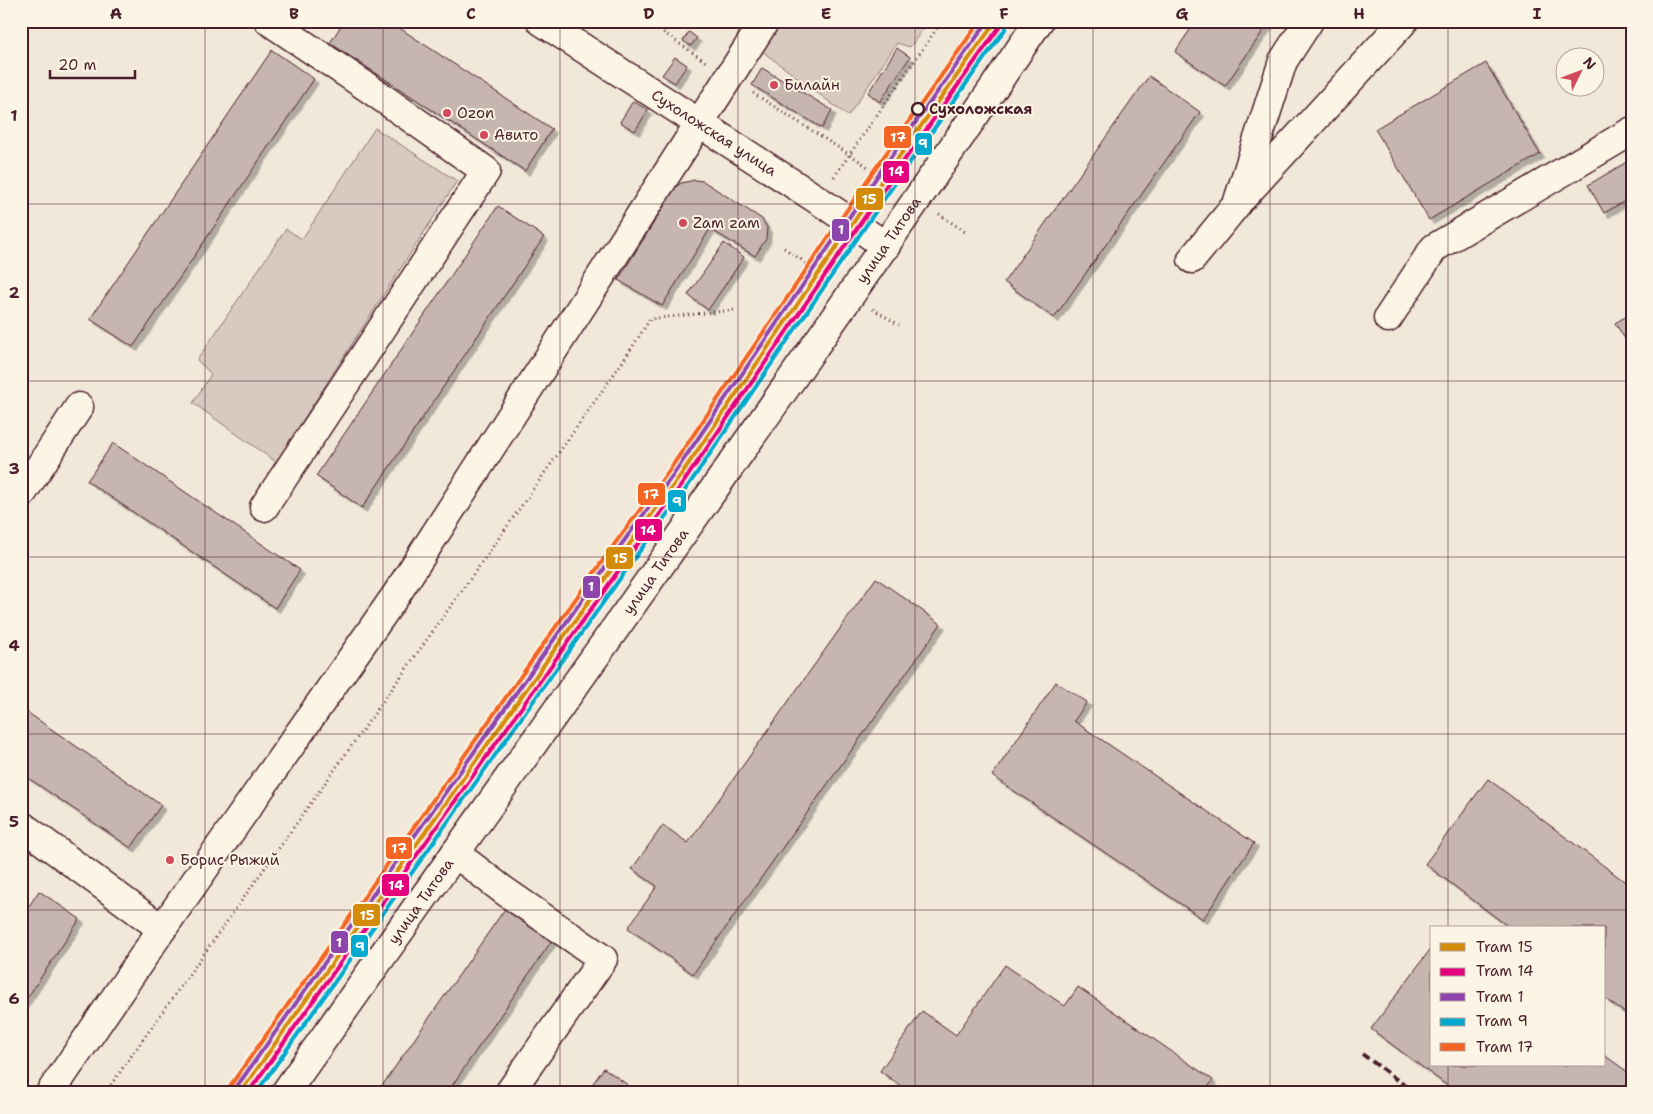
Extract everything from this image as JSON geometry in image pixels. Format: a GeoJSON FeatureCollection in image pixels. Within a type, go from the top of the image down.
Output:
{"type":"FeatureCollection","features":[{"type":"Feature","properties":{"kind":"main road"},"geometry":{"type":"LineString","coordinates":[[264,507],[486,171],[367,86],[269,21]]}},
{"type":"Feature","properties":{"kind":"main road","name":"Сухоложская улица"},"geometry":{"type":"LineString","coordinates":[[541,21],[886,246]]}},
{"type":"Feature","properties":{"kind":"main road"},"geometry":{"type":"LineString","coordinates":[[50,1093],[396,594],[765,21]]}},
{"type":"Feature","properties":{"kind":"main road","name":"улица Титова"},"geometry":{"type":"LineString","coordinates":[[286,1093],[731,467],[886,246],[1039,21]]}},
{"type":"Feature","properties":{"kind":"main road"},"geometry":{"type":"LineString","coordinates":[[1237,204],[1283,61],[1309,21]]}},
{"type":"Feature","properties":{"kind":"main road"},"geometry":{"type":"LineString","coordinates":[[1192,259],[1237,204],[1404,21]]}},
{"type":"Feature","properties":{"kind":"main road"},"geometry":{"type":"LineString","coordinates":[[1388,318],[1434,248],[1632,130]]}},
{"type":"Feature","properties":{"kind":"main road"},"geometry":{"type":"LineString","coordinates":[[21,495],[79,407]]}},
{"type":"Feature","properties":{"kind":"main road"},"geometry":{"type":"LineString","coordinates":[[21,826],[162,929]]}},
{"type":"Feature","properties":{"kind":"main road"},"geometry":{"type":"LineString","coordinates":[[455,853],[503,890],[603,959],[509,1093]]}},
{"type":"Feature","properties":{"kind":"path"},"geometry":{"type":"LineString","coordinates":[[646,21],[729,78],[965,232]]}},
{"type":"Feature","properties":{"kind":"path"},"geometry":{"type":"LineString","coordinates":[[848,155],[942,21]]}},
{"type":"Feature","properties":{"kind":"path"},"geometry":{"type":"LineString","coordinates":[[105,1093],[487,555],[626,357],[650,319],[734,310]]}},
{"type":"Feature","properties":{"kind":"shaded area"},"geometry":{"type":"Polygon","coordinates":[[[775,21],[929,21],[910,47],[897,43],[848,116],[758,48],[775,21]]]}},
{"type":"Feature","properties":{"kind":"shaded area"},"geometry":{"type":"Polygon","coordinates":[[[375,128],[457,181],[276,462],[193,403],[211,374],[197,360],[286,229],[302,239],[375,128]]]}},
{"type":"Feature","properties":{"kind":"building"},"geometry":{"type":"Polygon","coordinates":[[[344,21],[389,21],[552,129],[525,171],[330,43],[344,21]]]}},
{"type":"Feature","properties":{"kind":"building"},"geometry":{"type":"Polygon","coordinates":[[[1196,21],[1270,21],[1225,86],[1175,52],[1196,21]]]}},
{"type":"Feature","properties":{"kind":"building"},"geometry":{"type":"Polygon","coordinates":[[[689,32],[697,38],[691,46],[683,41],[689,32]]]}},
{"type":"Feature","properties":{"kind":"building"},"geometry":{"type":"Polygon","coordinates":[[[897,48],[910,57],[880,102],[868,93],[897,48]]]}},
{"type":"Feature","properties":{"kind":"building"},"geometry":{"type":"Polygon","coordinates":[[[272,50],[314,79],[133,347],[90,319],[272,50]]]}},
{"type":"Feature","properties":{"kind":"building"},"geometry":{"type":"Polygon","coordinates":[[[675,57],[687,65],[675,83],[662,75],[675,57]]]}},
{"type":"Feature","properties":{"kind":"building"},"geometry":{"type":"Polygon","coordinates":[[[1486,63],[1540,154],[1429,220],[1375,129],[1486,63]]]}},
{"type":"Feature","properties":{"kind":"building"},"geometry":{"type":"Polygon","coordinates":[[[762,68],[832,110],[822,128],[752,85],[762,68]]]}},
{"type":"Feature","properties":{"kind":"building"},"geometry":{"type":"Polygon","coordinates":[[[1149,76],[1200,112],[1054,318],[1004,282],[1149,76]]]}},
{"type":"Feature","properties":{"kind":"building"},"geometry":{"type":"Polygon","coordinates":[[[633,101],[648,110],[635,131],[620,122],[633,101]]]}},
{"type":"Feature","properties":{"kind":"building"},"geometry":{"type":"Polygon","coordinates":[[[1630,160],[1632,163],[1632,197],[1604,213],[1588,185],[1630,160]]]}},
{"type":"Feature","properties":{"kind":"building"},"geometry":{"type":"Polygon","coordinates":[[[695,180],[703,181],[762,219],[767,228],[766,239],[755,256],[710,229],[662,306],[618,280],[676,187],[681,183],[695,180]]]}},
{"type":"Feature","properties":{"kind":"building"},"geometry":{"type":"Polygon","coordinates":[[[498,206],[544,237],[362,508],[316,476],[498,206]]]}},
{"type":"Feature","properties":{"kind":"building"},"geometry":{"type":"Polygon","coordinates":[[[724,243],[744,257],[708,310],[688,295],[724,243]]]}},
{"type":"Feature","properties":{"kind":"building"},"geometry":{"type":"Polygon","coordinates":[[[1632,313],[1632,350],[1615,323],[1632,313]]]}},
{"type":"Feature","properties":{"kind":"building"},"geometry":{"type":"Polygon","coordinates":[[[113,443],[300,570],[275,608],[87,481],[113,443]]]}},
{"type":"Feature","properties":{"kind":"building"},"geometry":{"type":"Polygon","coordinates":[[[876,578],[941,624],[693,974],[628,928],[657,886],[632,869],[663,825],[688,843],[876,578]]]}},
{"type":"Feature","properties":{"kind":"building"},"geometry":{"type":"Polygon","coordinates":[[[1056,682],[1087,702],[1074,721],[1254,843],[1203,919],[992,776],[1056,682]]]}},
{"type":"Feature","properties":{"kind":"building"},"geometry":{"type":"Polygon","coordinates":[[[21,708],[161,805],[131,848],[21,773],[21,708]]]}},
{"type":"Feature","properties":{"kind":"building"},"geometry":{"type":"Polygon","coordinates":[[[1488,779],[1632,887],[1632,1018],[1606,999],[1606,926],[1507,926],[1425,864],[1488,779]]]}},
{"type":"Feature","properties":{"kind":"building"},"geometry":{"type":"Polygon","coordinates":[[[39,891],[80,919],[21,1007],[21,918],[39,891]]]}},
{"type":"Feature","properties":{"kind":"building"},"geometry":{"type":"Polygon","coordinates":[[[509,903],[555,936],[447,1093],[377,1093],[509,903]]]}},
{"type":"Feature","properties":{"kind":"building"},"geometry":{"type":"Polygon","coordinates":[[[1430,950],[1430,1066],[1606,1066],[1606,1056],[1632,1075],[1632,1093],[1457,1093],[1371,1029],[1430,950]]]}},
{"type":"Feature","properties":{"kind":"building"},"geometry":{"type":"Polygon","coordinates":[[[1005,965],[1065,1006],[1078,987],[1213,1080],[1204,1093],[911,1093],[880,1071],[922,1011],[956,1035],[1005,965]]]}},
{"type":"Feature","properties":{"kind":"building"},"geometry":{"type":"Polygon","coordinates":[[[604,1068],[639,1093],[586,1093],[604,1068]]]}},
{"type":"Feature","properties":{"kind":"railway"},"geometry":{"type":"LineString","coordinates":[[1362,1054],[1415,1093]]}},
{"type":"Feature","properties":{"kind":"tram line","name":"17"},"geometry":{"type":"LineString","coordinates":[[230,1086],[616,542],[668,472],[873,172],[980,21]]}},
{"type":"Feature","properties":{"kind":"tram line","name":"1"},"geometry":{"type":"LineString","coordinates":[[235,1089],[621,545],[673,475],[878,175],[988,21]]}},
{"type":"Feature","properties":{"kind":"tram line","name":"15"},"geometry":{"type":"LineString","coordinates":[[240,1093],[626,549],[678,479],[883,179],[996,21]]}},
{"type":"Feature","properties":{"kind":"tram line","name":"14"},"geometry":{"type":"LineString","coordinates":[[248,1093],[631,553],[683,483],[888,183],[1001,25]]}},
{"type":"Feature","properties":{"kind":"tram line","name":"9"},"geometry":{"type":"LineString","coordinates":[[256,1093],[636,556],[688,486],[893,186],[1006,28]]}},
{"type":"Feature","properties":{"kind":"place","name":"Билайн"},"geometry":{"type":"Point","coordinates":[774,85]}},
{"type":"Feature","properties":{"kind":"place","name":"Сухоложская"},"geometry":{"type":"Point","coordinates":[918,109]}},
{"type":"Feature","properties":{"kind":"place","name":"Ozon"},"geometry":{"type":"Point","coordinates":[447,113]}},
{"type":"Feature","properties":{"kind":"place","name":"Авито"},"geometry":{"type":"Point","coordinates":[484,135]}},
{"type":"Feature","properties":{"kind":"place","name":"Zam zam"},"geometry":{"type":"Point","coordinates":[683,223]}},
{"type":"Feature","properties":{"kind":"place","name":"Борис Рыжий"},"geometry":{"type":"Point","coordinates":[170,860]}}]}
